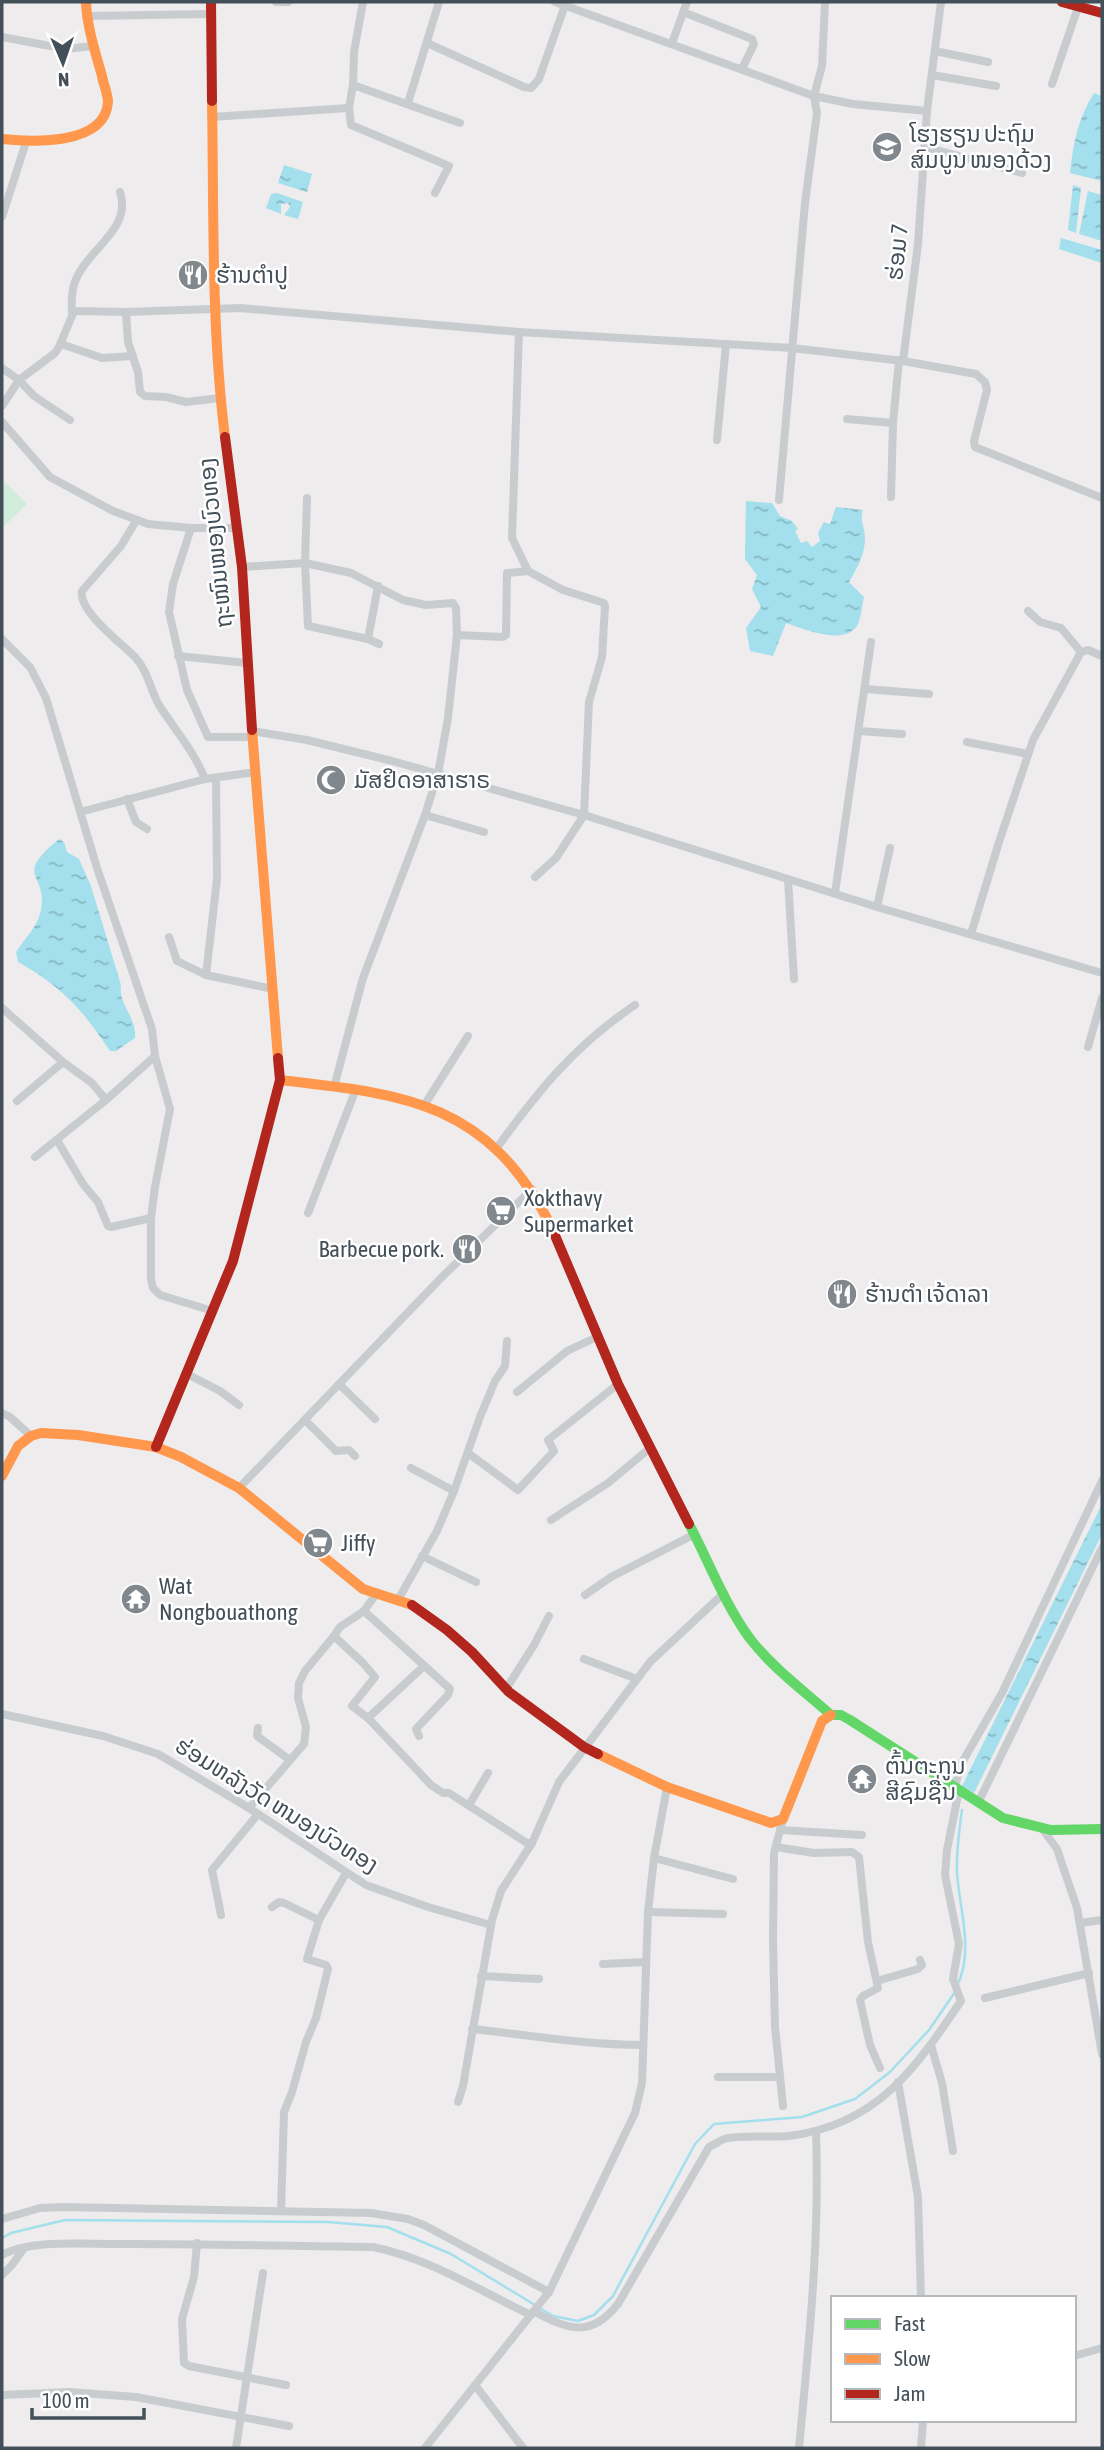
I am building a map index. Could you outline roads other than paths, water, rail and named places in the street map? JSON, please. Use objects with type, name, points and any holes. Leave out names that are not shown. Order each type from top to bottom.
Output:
[{"type":"street","points":[[2,139],[26,142],[59,140],[79,135],[101,121],[107,113],[108,101],[86,16],[86,2]]},
{"type":"street","name":"ຖະໜົນໜອງບົວທອງ","points":[[156,1447],[233,1261],[280,1080],[252,734],[242,567],[220,398],[215,309],[211,2]]},
{"type":"street","points":[[276,2],[288,2]]},
{"type":"street","points":[[363,2],[354,52],[349,108],[351,125],[449,166],[435,193]]},
{"type":"street","points":[[408,103],[439,2]]},
{"type":"street","points":[[555,2],[814,96],[853,104],[927,111]]},
{"type":"street","points":[[672,43],[687,2]]},
{"type":"street","points":[[779,500],[805,203],[817,113],[814,96],[822,66],[825,2]]},
{"type":"street","name":"ຮ່ອມ 7","points":[[891,497],[893,423],[918,244],[927,111],[941,2]]},
{"type":"street","points":[[1062,2],[1086,6],[1102,13]]},
{"type":"street","points":[[427,43],[531,88],[539,79],[565,5]]},
{"type":"street","points":[[1052,84],[1086,6]]},
{"type":"street","points":[[683,12],[752,39],[754,44],[742,69]]},
{"type":"street","points":[[86,16],[210,14]]},
{"type":"street","points":[[2,37],[66,49],[93,46]]},
{"type":"street","points":[[935,51],[988,62]]},
{"type":"street","points":[[932,75],[996,86]]},
{"type":"street","points":[[353,85],[460,123]]},
{"type":"street","points":[[212,117],[349,108]]},
{"type":"street","points":[[2,217],[26,142]]},
{"type":"street","points":[[925,147],[1022,173]]},
{"type":"street","points":[[2,406],[19,380],[55,354],[61,344],[72,312],[71,299],[78,275],[112,232],[120,217],[124,202],[120,192]]},
{"type":"street","points":[[72,312],[240,308],[519,332],[792,348],[901,360],[981,377],[986,390],[974,441],[975,447],[1102,498]]},
{"type":"street","points":[[126,312],[128,342],[138,372],[140,392],[145,396],[186,402],[220,398]]},
{"type":"street","points":[[519,332],[512,538],[528,570],[563,590],[604,603],[601,657],[589,702],[584,815],[556,858],[535,877]]},
{"type":"street","points":[[61,344],[102,358],[133,356]]},
{"type":"street","points":[[717,440],[726,344]]},
{"type":"street","points":[[2,368],[19,380],[34,396],[70,420]]},
{"type":"street","points":[[847,419],[893,423]]},
{"type":"street","points":[[2,422],[50,477],[136,521],[191,528],[237,528]]},
{"type":"street","points":[[307,498],[305,563],[309,626],[368,639],[379,644]]},
{"type":"street","points":[[136,521],[121,546],[82,591],[81,596],[83,603],[103,628],[137,659],[147,673],[158,703],[198,761],[205,779]]},
{"type":"street","points":[[191,528],[173,584],[169,612],[187,690],[208,737],[252,734],[307,740],[438,774],[584,815],[877,907],[1102,973]]},
{"type":"street","points":[[242,567],[305,563],[351,573],[403,600],[419,604],[455,604],[457,635],[448,718],[438,774],[363,978],[334,1087]]},
{"type":"street","points":[[457,635],[503,638],[506,635],[507,573],[528,570]]},
{"type":"street","points":[[368,639],[378,586]]},
{"type":"street","points":[[1028,611],[1040,622],[1060,628],[1081,652]]},
{"type":"street","points":[[2,639],[30,667],[39,681],[97,868],[152,1029],[155,1056],[170,1110],[151,1218],[150,1279],[153,1288],[160,1295],[213,1311]]},
{"type":"street","points":[[835,893],[872,642]]},
{"type":"street","points":[[971,934],[1028,754],[1040,726],[1081,652],[1088,650],[1102,656]]},
{"type":"street","points":[[178,656],[247,663]]},
{"type":"street","points":[[865,689],[929,694]]},
{"type":"street","points":[[859,731],[902,734]]},
{"type":"street","points":[[967,742],[1028,754]]},
{"type":"street","points":[[80,812],[205,779],[256,772]]},
{"type":"street","points":[[206,975],[217,879],[216,778]]},
{"type":"street","points":[[127,799],[136,822],[147,829]]},
{"type":"street","points":[[425,815],[484,832]]},
{"type":"street","points":[[877,907],[890,848]]},
{"type":"street","points":[[788,879],[794,979]]},
{"type":"street","points":[[169,937],[177,961],[206,975],[273,989]]},
{"type":"street","points":[[1088,1047],[1102,998]]},
{"type":"street","points":[[496,1149],[563,1064],[607,1024],[635,1005]]},
{"type":"street","points":[[2,1008],[63,1062],[92,1083],[106,1100]]},
{"type":"street","points":[[425,1104],[468,1036]]},
{"type":"street","points":[[35,1157],[106,1100],[155,1056]]},
{"type":"street","points":[[17,1101],[63,1062]]},
{"type":"street","points":[[280,1080],[397,1095],[425,1104],[468,1126],[496,1149],[532,1189],[549,1217],[618,1384],[724,1593],[750,1637],[763,1653],[831,1715]]},
{"type":"street","points":[[308,1213],[356,1089]]},
{"type":"street","points":[[57,1140],[83,1184],[98,1202],[108,1226],[151,1218]]},
{"type":"street","points":[[239,1488],[441,1278],[532,1189]]},
{"type":"street","points":[[517,1392],[567,1352],[597,1337]]},
{"type":"street","points":[[399,1598],[437,1531],[454,1492],[495,1381],[505,1366],[507,1340]]},
{"type":"street","points":[[187,1374],[220,1391],[239,1405]]},
{"type":"street","points":[[339,1384],[375,1419]]},
{"type":"street","points":[[468,1453],[518,1490],[554,1451],[548,1440],[618,1384]]},
{"type":"street","points":[[2,1413],[31,1436]]},
{"type":"street","points":[[305,1419],[336,1451],[349,1450],[355,1456]]},
{"type":"street","points":[[2,1476],[18,1446],[31,1436],[51,1432],[156,1447],[239,1488],[363,1589],[399,1598],[447,1630],[472,1652],[506,1689],[584,1747],[667,1787],[771,1823],[862,1835]]},
{"type":"street","points":[[551,1520],[608,1482],[650,1448]]},
{"type":"street","points":[[411,1468],[454,1492]]},
{"type":"street","points":[[2,2255],[12,2250],[48,2245],[197,2243],[373,2247],[397,2252],[558,2324],[574,2328],[588,2327],[604,2319],[618,2304],[709,2147],[725,2139],[788,2136],[816,2131],[855,2116],[882,2100],[931,2045],[961,2001],[953,1979],[959,1944],[945,1875],[960,1766],[1002,1693],[1102,1481]]},
{"type":"street","points":[[585,1595],[611,1577],[695,1534]]},
{"type":"street","points":[[978,1803],[1102,1548]]},
{"type":"street","points":[[422,1556],[476,1582]]},
{"type":"street","points":[[458,2102],[491,1925],[501,1891],[532,1843],[559,1782],[584,1747],[650,1662],[724,1593]]},
{"type":"street","points":[[249,1808],[304,1744],[304,1721],[298,1699],[299,1683],[305,1671],[340,1628],[364,1611],[376,1594]]},
{"type":"street","points":[[364,1611],[450,1689],[416,1729],[419,1737]]},
{"type":"street","points":[[506,1689],[534,1645],[548,1616]]},
{"type":"street","points":[[334,1636],[375,1677],[352,1706],[368,1718],[431,1785],[469,1805],[527,1843],[532,1843]]},
{"type":"street","points":[[584,1659],[637,1679]]},
{"type":"street","points":[[368,1718],[424,1666]]},
{"type":"street","name":"ຮ່ອມຫລັງວັດ ຫນອງບົວທອງ","points":[[2,1714],[103,1737],[158,1754],[249,1808],[366,1885],[396,1897],[491,1925]]},
{"type":"street","points":[[783,2106],[775,2027],[773,1941],[776,1847],[782,1824],[822,1721],[831,1715],[841,1715],[978,1803],[1027,1828],[1073,1833],[1102,1829]]},
{"type":"street","points":[[258,1728],[257,1736],[290,1760]]},
{"type":"street","points":[[469,1805],[488,1773]]},
{"type":"street","points":[[427,2447],[548,2294],[635,2113],[642,2083],[648,1912],[654,1858],[667,1787]]},
{"type":"street","points":[[221,1915],[212,1870],[258,1814]]},
{"type":"street","points":[[1043,1830],[1057,1849],[1080,1923],[1102,2054]]},
{"type":"street","points":[[776,1847],[814,1853],[852,1852],[859,1857],[868,1942],[878,1989],[860,2000],[869,2043],[880,2068]]},
{"type":"street","points":[[654,1858],[733,1879]]},
{"type":"street","points":[[281,2211],[284,2112],[316,2018],[328,1969],[326,1965],[307,1959],[319,1920],[346,1873]]},
{"type":"street","points":[[272,1907],[279,1902],[284,1903],[319,1920]]},
{"type":"street","points":[[648,1912],[723,1914]]},
{"type":"street","points":[[1080,1923],[1102,1920]]},
{"type":"street","points":[[877,1981],[918,1969],[922,1965],[920,1960]]},
{"type":"street","points":[[603,1964],[646,1962]]},
{"type":"street","points":[[985,1998],[1089,1973]]},
{"type":"street","points":[[481,1976],[539,1979]]},
{"type":"street","points":[[472,2029],[556,2040],[643,2045]]},
{"type":"street","points":[[931,2045],[942,2083],[953,2151]]},
{"type":"street","points":[[718,2077],[780,2077]]},
{"type":"street","points":[[898,2082],[918,2197],[921,2296]]},
{"type":"street","points":[[799,2448],[818,2192],[816,2131]]},
{"type":"street","points":[[2,2219],[40,2208],[63,2207],[372,2213],[408,2219],[424,2225],[548,2294]]},
{"type":"street","points":[[197,2243],[194,2277],[181,2319],[184,2363],[286,2385]]},
{"type":"street","points":[[2,2275],[24,2248]]},
{"type":"street","points":[[236,2448],[263,2273]]},
{"type":"street","points":[[1076,2355],[1102,2348]]},
{"type":"street","points":[[475,2385],[523,2448]]},
{"type":"street","points":[[2,2395],[69,2392],[117,2395],[289,2426]]},
{"type":"street","points":[[921,2448],[923,2422]]},
{"type":"water","points":[[1094,93],[1102,96],[1102,181],[1070,173],[1077,132]]},
{"type":"water","points":[[284,165],[312,174],[307,192],[278,183]]},
{"type":"water","points":[[1073,185],[1081,188],[1076,233],[1068,230]]},
{"type":"water","points":[[1088,191],[1102,195],[1102,241],[1079,234]]},
{"type":"water","points":[[277,193],[303,202],[298,219],[284,215],[290,207],[288,203],[281,204],[281,214],[266,208],[271,194]]},
{"type":"water","points":[[1061,238],[1102,250],[1102,263],[1059,249]]},
{"type":"water","points":[[746,501],[772,503],[780,516],[792,521],[798,529],[795,531],[801,543],[807,541],[812,547],[820,541],[818,533],[824,522],[830,524],[836,507],[863,510],[864,550],[849,582],[864,597],[858,624],[852,631],[845,634],[824,634],[786,623],[773,656],[750,651],[746,628],[761,607],[752,589],[757,575],[745,559]]},
{"type":"water","points":[[59,839],[64,842],[67,852],[79,859],[91,886],[121,985],[122,999],[135,1031],[135,1038],[116,1051],[110,1051],[80,1011],[59,990],[18,962],[16,952],[34,928],[41,910],[42,898],[34,869],[37,861]]},
{"type":"water","points":[[1102,1504],[1102,1534],[974,1793],[962,1786]]},
{"type":"waterway","points":[[957,1986],[965,1959],[957,1874],[962,1810]]},
{"type":"waterway","points":[[2,2238],[11,2233],[65,2220],[328,2222],[387,2227],[451,2254],[553,2316],[578,2321],[594,2315],[613,2296],[695,2144],[714,2124],[802,2117],[855,2099],[890,2072],[929,2030],[955,1992]]},
{"type":"place","name":"ໂຮງຮຽນ ປະຖົມ ສົມບູນ ໜອງດ້ວງ","points":[[887,147]]},
{"type":"place","name":"ຮ້ານຕຳປູ","points":[[193,275]]},
{"type":"place","name":"ມັສຢິດອາສາຮາຣ","points":[[331,780]]},
{"type":"place","name":"Xokthavy Supermarket","points":[[501,1211]]},
{"type":"place","name":"Barbecue pork.","points":[[467,1249]]},
{"type":"place","name":"ຮ້ານຕຳ ເຈ້ດາລາ","points":[[842,1294]]},
{"type":"place","name":"Jiffy","points":[[318,1543]]},
{"type":"place","name":"Wat Nongbouathong","points":[[136,1599]]},
{"type":"place","name":"ຕົ້ນຕະກູນ ສີຊົມຊື່ນ","points":[[862,1779]]}]
